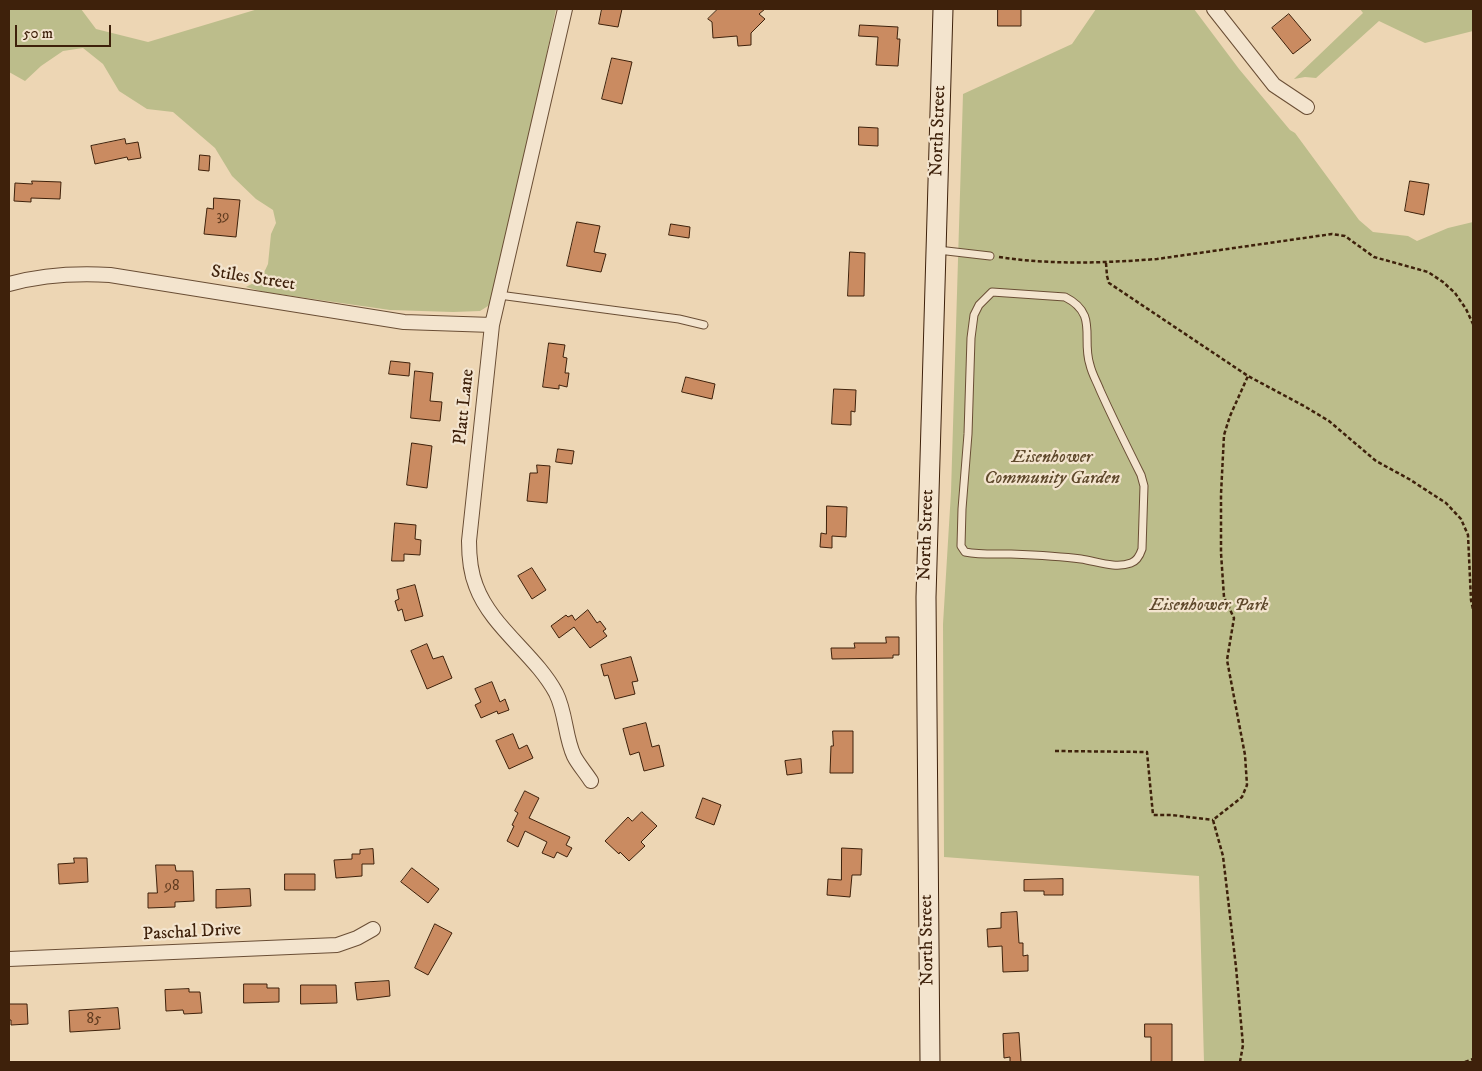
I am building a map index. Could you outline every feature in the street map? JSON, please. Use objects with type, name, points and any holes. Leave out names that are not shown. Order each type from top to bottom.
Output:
[{"type":"main road","name":"North Street","points":[[930,1062],[926,597],[942,9]]},
{"type":"street","name":"Platt Lane","points":[[565,9],[492,325],[469,541],[472,573],[482,600],[551,685],[561,706],[574,755],[591,781]]},
{"type":"street","points":[[1214,9],[1274,85],[1307,107]]},
{"type":"street","name":"Stiles Street","points":[[9,284],[77,273],[110,275],[404,322],[492,325]]},
{"type":"street","name":"Paschal Drive","points":[[9,959],[338,944],[357,938],[373,929]]},
{"type":"lane","points":[[936,250],[990,256]]},
{"type":"lane","points":[[992,292],[1042,295],[1065,297],[1076,302],[1085,316],[1088,332],[1089,365],[1144,486],[1142,549],[1139,557],[1131,563],[1119,565],[1104,564],[1042,555],[976,554],[965,552],[962,546],[962,509],[968,434],[971,338],[974,314],[979,305],[992,292]]},
{"type":"lane","points":[[498,295],[670,318],[704,325]]},
{"type":"path","points":[[990,256],[1058,263],[1106,263],[1157,259],[1332,234],[1345,236],[1374,257],[1428,272],[1455,293],[1473,324]]},
{"type":"path","points":[[1106,263],[1109,283],[1248,376],[1320,416],[1376,461],[1409,479],[1446,503],[1461,518],[1468,535],[1473,609]]},
{"type":"path","points":[[1056,751],[1147,752],[1153,815],[1213,820],[1242,796],[1247,785],[1244,755],[1227,660],[1234,618],[1224,597],[1221,553],[1221,494],[1224,435],[1230,416],[1248,376]]},
{"type":"path","points":[[1213,820],[1223,856],[1236,967],[1243,1045],[1240,1062]]},
{"type":"path","points":[[1465,1062],[1473,1059]]},
{"type":"green space","points":[[9,9],[81,9],[96,29],[148,42],[258,9],[556,9],[497,295],[488,306],[480,311],[390,310],[264,292],[246,287],[261,279],[268,264],[271,234],[276,223],[273,210],[256,199],[232,176],[215,148],[173,112],[147,109],[119,91],[103,64],[83,48],[63,51],[41,66],[25,81],[9,72]]},
{"type":"green space","name":"Eisenhower Park","points":[[1096,9],[1194,9],[1239,69],[1290,130],[1295,133],[1359,220],[1373,232],[1408,236],[1417,241],[1448,228],[1473,222],[1473,1062],[1204,1062],[1199,876],[944,857],[943,624],[951,492],[963,94],[1072,44]]},
{"type":"green space","points":[[1360,9],[1473,9],[1473,31],[1425,43],[1379,21],[1316,78],[1294,79],[1363,13]]},
{"type":"building","points":[[602,9],[622,9],[618,27],[599,24]]},
{"type":"building","points":[[718,9],[765,9],[759,14],[765,19],[751,33],[751,45],[738,46],[737,36],[713,38],[712,22],[708,19]]},
{"type":"building","points":[[998,9],[1021,9],[1021,26],[998,26]]},
{"type":"building","points":[[1289,14],[1311,40],[1293,54],[1272,28]]},
{"type":"building","points":[[860,25],[898,27],[897,39],[900,39],[898,66],[876,65],[878,37],[859,36]]},
{"type":"building","points":[[612,58],[632,62],[622,104],[602,99]]},
{"type":"building","points":[[859,127],[878,128],[878,146],[859,145]]},
{"type":"building","points":[[125,139],[126,144],[138,142],[141,158],[128,160],[127,157],[95,164],[91,146]]},
{"type":"building","points":[[200,155],[210,156],[209,171],[199,170]]},
{"type":"building","points":[[32,181],[61,182],[60,199],[31,198],[31,202],[14,201],[15,183],[32,184]]},
{"type":"building","points":[[1410,181],[1429,184],[1424,215],[1405,211]]},
{"type":"building","points":[[214,198],[240,200],[236,237],[204,234],[207,208],[213,209]]},
{"type":"building","points":[[577,222],[600,226],[594,252],[606,254],[601,272],[567,266]]},
{"type":"building","points":[[671,224],[690,227],[689,238],[669,235]]},
{"type":"building","points":[[850,252],[865,253],[864,296],[848,296]]},
{"type":"building","points":[[549,343],[565,345],[563,357],[567,358],[565,373],[569,373],[567,387],[559,385],[559,389],[543,387]]},
{"type":"building","points":[[391,361],[410,363],[409,376],[389,374]]},
{"type":"building","points":[[415,371],[433,373],[430,401],[442,402],[440,421],[411,418]]},
{"type":"building","points":[[686,377],[715,384],[712,399],[682,392]]},
{"type":"building","points":[[834,389],[856,390],[855,412],[851,411],[851,425],[832,424]]},
{"type":"building","points":[[412,443],[432,446],[427,488],[407,485]]},
{"type":"building","points":[[558,449],[574,451],[572,464],[556,462]]},
{"type":"building","points":[[537,465],[550,466],[547,503],[527,501],[530,473],[537,473]]},
{"type":"building","points":[[827,506],[847,507],[846,537],[832,536],[832,548],[820,547],[821,533],[826,534]]},
{"type":"building","points":[[395,523],[416,525],[415,539],[421,540],[420,555],[404,554],[404,561],[392,561]]},
{"type":"building","points":[[532,568],[546,590],[532,599],[518,576]]},
{"type":"building","points":[[415,585],[423,616],[405,621],[402,609],[398,611],[395,601],[399,599],[397,590]]},
{"type":"building","points":[[588,610],[597,623],[600,621],[606,629],[603,631],[607,636],[590,648],[574,627],[559,638],[551,626],[566,615],[568,617],[572,615],[575,620]]},
{"type":"building","points":[[886,637],[899,637],[899,655],[893,655],[893,658],[832,659],[831,648],[855,648],[854,643],[886,643]]},
{"type":"building","points":[[427,644],[433,659],[443,656],[452,678],[427,689],[411,651]]},
{"type":"building","points":[[631,657],[638,681],[632,682],[635,694],[615,699],[608,675],[604,676],[601,665]]},
{"type":"building","points":[[492,682],[500,702],[505,699],[509,710],[498,714],[497,711],[481,718],[475,705],[481,702],[475,689]]},
{"type":"building","points":[[646,723],[652,747],[659,745],[664,766],[644,771],[639,752],[630,755],[623,729]]},
{"type":"building","points":[[833,731],[853,731],[853,773],[830,773]]},
{"type":"building","points":[[513,734],[519,749],[527,745],[533,758],[509,769],[496,741]]},
{"type":"building","points":[[801,759],[802,773],[787,775],[785,761]]},
{"type":"building","points":[[525,791],[539,798],[529,818],[570,837],[566,845],[572,848],[567,857],[557,852],[554,858],[542,853],[547,842],[525,831],[518,847],[507,841],[518,813],[515,811]]},
{"type":"building","points":[[703,798],[721,805],[714,825],[696,818]]},
{"type":"building","points":[[642,812],[657,826],[641,842],[645,846],[629,861],[605,841],[628,817],[632,821]]},
{"type":"building","points":[[842,848],[862,849],[861,875],[852,875],[850,897],[827,895],[828,879],[841,880]]},
{"type":"building","points":[[373,849],[374,864],[362,864],[362,876],[336,878],[334,860],[352,859],[352,854],[360,854],[360,850]]},
{"type":"building","points":[[74,858],[87,858],[88,882],[59,884],[58,864],[74,863]]},
{"type":"building","points":[[156,865],[175,865],[176,871],[193,871],[194,901],[175,902],[175,907],[148,908],[148,893],[157,893]]},
{"type":"building","points":[[412,868],[439,889],[428,903],[401,882]]},
{"type":"building","points":[[285,874],[315,874],[315,890],[285,890]]},
{"type":"building","points":[[1063,879],[1063,895],[1044,895],[1044,891],[1024,891],[1024,880]]},
{"type":"building","points":[[250,889],[251,906],[216,908],[216,890]]},
{"type":"building","points":[[1017,912],[1019,943],[1023,943],[1023,956],[1028,955],[1028,971],[1003,972],[1002,946],[988,947],[987,929],[1001,928],[1001,913]]},
{"type":"building","points":[[435,924],[452,933],[428,975],[415,968]]},
{"type":"building","points":[[389,981],[390,996],[357,1000],[355,983]]},
{"type":"building","points":[[244,984],[267,984],[267,988],[279,988],[279,1002],[244,1003]]},
{"type":"building","points":[[301,985],[336,985],[337,1003],[301,1004]]},
{"type":"building","points":[[189,989],[189,992],[200,992],[202,1013],[184,1014],[183,1010],[166,1011],[165,990]]},
{"type":"building","points":[[9,1004],[27,1004],[28,1024],[11,1025],[11,1020],[9,1020]]},
{"type":"building","points":[[118,1008],[120,1029],[70,1032],[69,1011]]},
{"type":"building","points":[[1145,1024],[1172,1024],[1172,1062],[1151,1062],[1151,1037],[1145,1037]]},
{"type":"building","points":[[1019,1033],[1021,1062],[1010,1062],[1010,1057],[1004,1058],[1003,1034]]},
{"type":"park label","name":"Eisenhower Community Garden","points":[[1052,468]]}]
